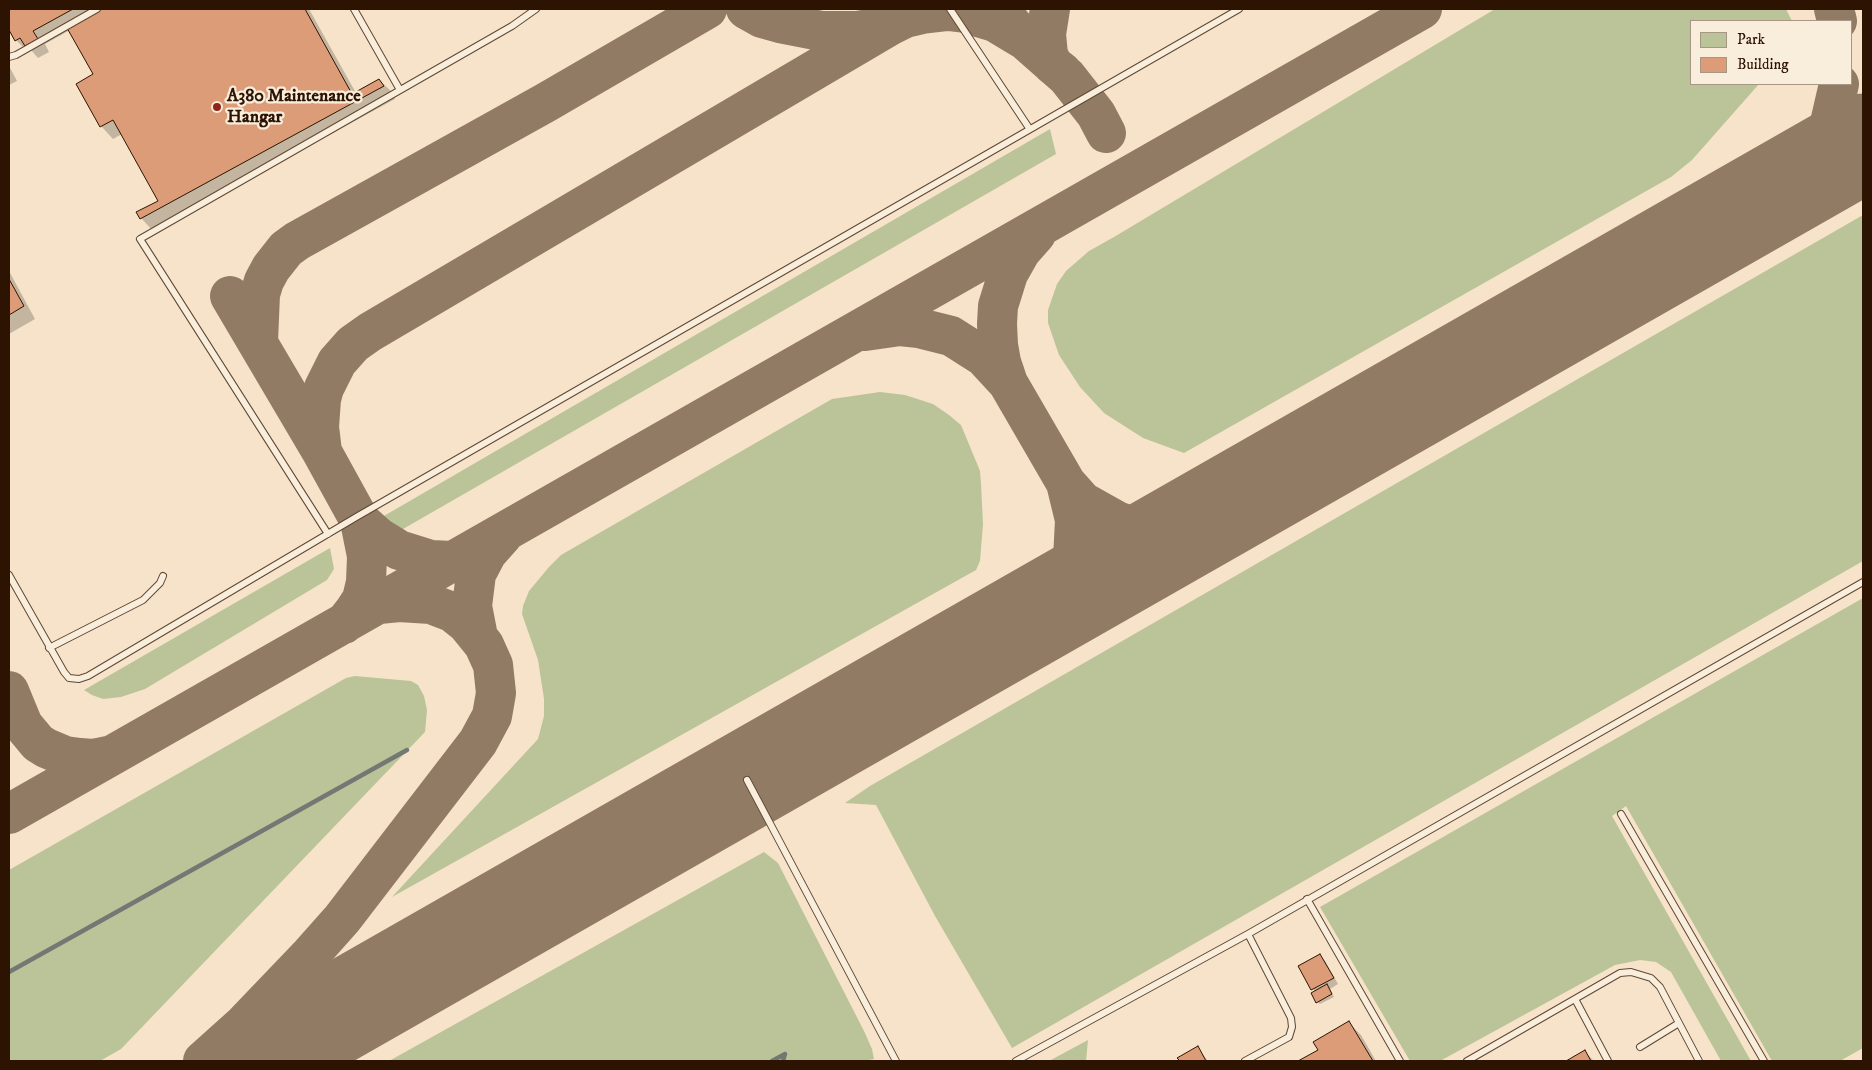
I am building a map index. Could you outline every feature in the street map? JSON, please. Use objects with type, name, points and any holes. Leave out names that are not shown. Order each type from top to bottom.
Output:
[{"type":"lane","points":[[9,57],[16,55],[97,9]]},
{"type":"lane","points":[[354,9],[400,90]]},
{"type":"lane","points":[[328,534],[140,239],[512,26],[536,9]]},
{"type":"lane","points":[[950,9],[1028,128]]},
{"type":"lane","points":[[9,575],[64,672],[69,678],[79,679],[88,676],[328,534],[1028,128],[1239,9]]},
{"type":"lane","points":[[49,648],[143,600],[153,592],[163,576]]},
{"type":"lane","points":[[1016,1061],[1248,934],[1306,899],[1863,582]]},
{"type":"lane","points":[[747,780],[896,1061]]},
{"type":"lane","points":[[1621,814],[1764,1061]]},
{"type":"lane","points":[[1306,899],[1400,1061]]},
{"type":"lane","points":[[1245,1061],[1289,1037],[1292,1028],[1291,1018],[1248,934]]},
{"type":"lane","points":[[1467,1061],[1620,973],[1631,972],[1651,978],[1660,987],[1699,1061]]},
{"type":"lane","points":[[1575,999],[1608,1061]]},
{"type":"lane","points":[[1640,1048],[1679,1023]]},
{"type":"green space","points":[[1495,9],[1786,9],[1792,20],[1690,20],[1690,85],[1758,85],[1692,160],[1671,177],[1184,453],[1143,438],[1104,413],[1080,387],[1059,355],[1048,323],[1048,310],[1057,284],[1066,271],[1089,251]]},
{"type":"green space","points":[[1050,129],[1056,154],[396,533],[377,520]]},
{"type":"green space","points":[[1863,215],[1863,561],[1012,1048],[935,916],[876,805],[845,803],[870,786]]},
{"type":"green space","points":[[880,392],[905,395],[933,404],[961,425],[980,471],[983,524],[980,561],[976,570],[392,897],[538,739],[544,716],[544,699],[538,660],[522,614],[529,591],[549,567],[561,555],[832,399]]},
{"type":"green space","points":[[330,548],[334,569],[327,580],[145,689],[121,697],[103,699],[84,690]]},
{"type":"green space","points":[[1863,598],[1863,1048],[1840,1061],[1772,1061],[1626,806],[1612,816],[1751,1061],[1721,1061],[1671,972],[1656,962],[1640,960],[1615,965],[1440,1061],[1410,1061],[1320,907]]},
{"type":"green space","points":[[355,676],[411,681],[418,685],[424,696],[427,710],[425,732],[121,1049],[100,1061],[9,1061],[9,870],[346,678]]},
{"type":"green space","points":[[764,852],[778,863],[864,1031],[874,1059],[864,1061],[389,1061]]},
{"type":"green space","points":[[1088,1040],[1086,1061],[1049,1061]]},
{"type":"building","points":[[9,9],[73,9],[33,31],[38,39],[25,46],[20,38],[15,41],[9,30]]},
{"type":"building","name":"A380 Maintenance Hangar","points":[[102,9],[305,9],[352,94],[379,79],[384,86],[140,219],[136,212],[158,201],[113,120],[100,127],[76,84],[93,74],[67,28]]},
{"type":"building","points":[[9,279],[24,306],[9,315]]},
{"type":"building","points":[[1320,954],[1334,978],[1311,990],[1298,966]]},
{"type":"building","points":[[1327,984],[1332,994],[1316,1003],[1311,993]]},
{"type":"building","points":[[1349,1021],[1373,1061],[1298,1061],[1318,1050],[1313,1042]]},
{"type":"building","points":[[1198,1046],[1206,1061],[1180,1061],[1177,1058]]},
{"type":"building","points":[[1585,1050],[1591,1061],[1566,1061]]},
{"type":"waterway","points":[[9,972],[407,750]]},
{"type":"waterway","points":[[772,1061],[785,1054]]},
{"type":"waterway","points":[[783,1061],[785,1054]]},
{"type":"taxiway","points":[[258,342],[260,294],[271,268],[286,249],[297,241],[545,103],[707,9]]},
{"type":"taxiway","points":[[746,9],[762,18],[821,31],[858,31],[880,27]]},
{"type":"taxiway","points":[[1050,9],[1046,34],[1048,55],[1053,65],[1062,72]]},
{"type":"taxiway","points":[[9,814],[1422,9]]},
{"type":"taxiway","points":[[1834,9],[1837,20]]},
{"type":"taxiway","points":[[322,452],[319,427],[321,399],[324,388],[337,362],[353,344],[370,332],[891,25],[905,18],[948,11],[965,13],[995,22],[1025,40]]},
{"type":"taxiway","points":[[1008,20],[1025,40],[1067,77],[1096,114],[1106,133]]},
{"type":"taxiway","points":[[1772,194],[1791,178],[1810,157],[1821,140],[1830,123],[1839,85]]},
{"type":"taxiway","points":[[865,331],[900,326],[919,328],[951,336],[984,357],[1008,383],[998,345],[998,306],[1008,274],[1021,251],[1036,234]]},
{"type":"taxiway","points":[[230,296],[322,452],[360,521],[367,556],[366,582],[362,599],[344,624]]},
{"type":"taxiway","points":[[1008,383],[1066,483]]},
{"type":"taxiway","points":[[1024,622],[1049,596],[1073,559],[1075,520],[1066,483],[1083,502],[1117,521],[1136,528],[1159,529],[1206,519]]},
{"type":"taxiway","points":[[360,521],[378,537],[399,550],[431,560],[453,561]]},
{"type":"taxiway","points":[[478,637],[472,606],[476,574],[487,553],[503,535]]},
{"type":"taxiway","points":[[203,1061],[242,1026],[342,919],[478,742],[492,716],[496,693],[493,665],[484,645],[467,624],[452,612],[431,604],[399,602],[379,604]]},
{"type":"taxiway","points":[[9,691],[23,725],[38,743],[46,748],[65,756],[80,758],[93,759],[112,755]]},
{"type":"runway","points":[[254,1061],[1863,143]]},
{"type":"place","name":"A380 Maintenance Hangar","points":[[217,107]]}]
